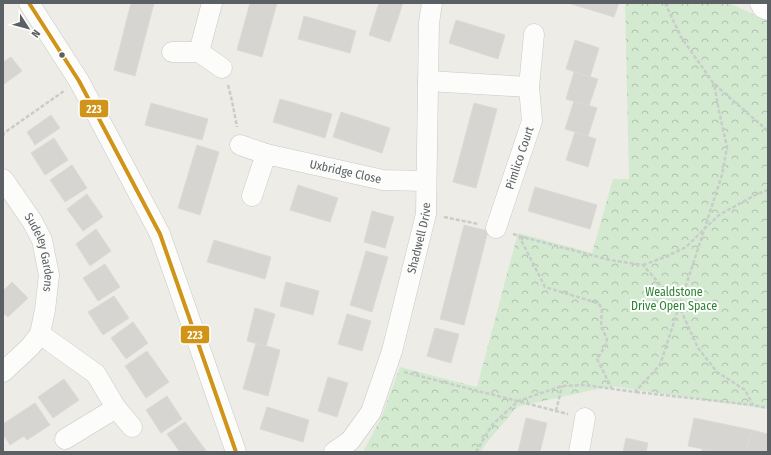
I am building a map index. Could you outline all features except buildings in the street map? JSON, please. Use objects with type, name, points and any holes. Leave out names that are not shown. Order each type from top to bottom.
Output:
[{"type":"street","points":[[199,52],[212,3]]},
{"type":"street","name":"Shadwell Drive","points":[[334,452],[350,441],[371,412],[392,351],[426,214],[429,23],[432,3]]},
{"type":"street","points":[[760,3],[763,8],[768,10]]},
{"type":"street","points":[[38,6],[160,234],[236,452]]},
{"type":"street","name":"Pimlico Court","points":[[496,228],[532,121],[529,87],[534,34]]},
{"type":"street","points":[[172,52],[199,52],[222,68]]},
{"type":"street","points":[[428,81],[529,87]]},
{"type":"street","name":"Uxbridge Close","points":[[240,146],[266,154],[383,180],[426,181]]},
{"type":"street","points":[[252,196],[266,154]]},
{"type":"street","name":"Sudeley Gardens","points":[[3,179],[32,221],[42,240],[49,275],[45,310],[40,334],[30,347],[3,372]]},
{"type":"street","points":[[40,334],[96,374],[116,408],[132,427]]},
{"type":"street","points":[[65,439],[116,408]]},
{"type":"street","points":[[579,452],[585,418]]},
{"type":"path","points":[[665,3],[681,37],[714,84],[768,130]]},
{"type":"path","points":[[222,68],[232,101],[240,146]]},
{"type":"path","points":[[3,134],[79,81]]},
{"type":"path","points":[[636,392],[660,365],[722,175],[727,147],[714,84]]},
{"type":"path","points":[[426,214],[496,228],[519,236],[610,260],[643,265],[686,247],[719,215],[757,194],[768,190]]},
{"type":"path","points":[[519,236],[545,287],[599,304],[602,309],[601,326],[607,339],[606,345],[597,359],[613,389]]},
{"type":"path","points":[[643,265],[679,306],[698,348],[717,372],[745,390],[753,405]]},
{"type":"path","points":[[386,367],[585,418]]},
{"type":"path","points":[[476,452],[492,425],[518,402],[562,386],[585,385],[768,408]]},
{"type":"path","points":[[556,411],[562,386]]},
{"type":"green space","name":"Wealdstone Drive Open Space","points":[[625,3],[729,3],[768,21],[768,409],[610,386],[517,407],[484,446],[481,452],[363,452],[381,418],[400,367],[477,387],[518,233],[592,253],[613,179],[629,179]]},
{"type":"transit line","name":"223","points":[[29,3],[79,81],[160,234],[236,452]]}]
